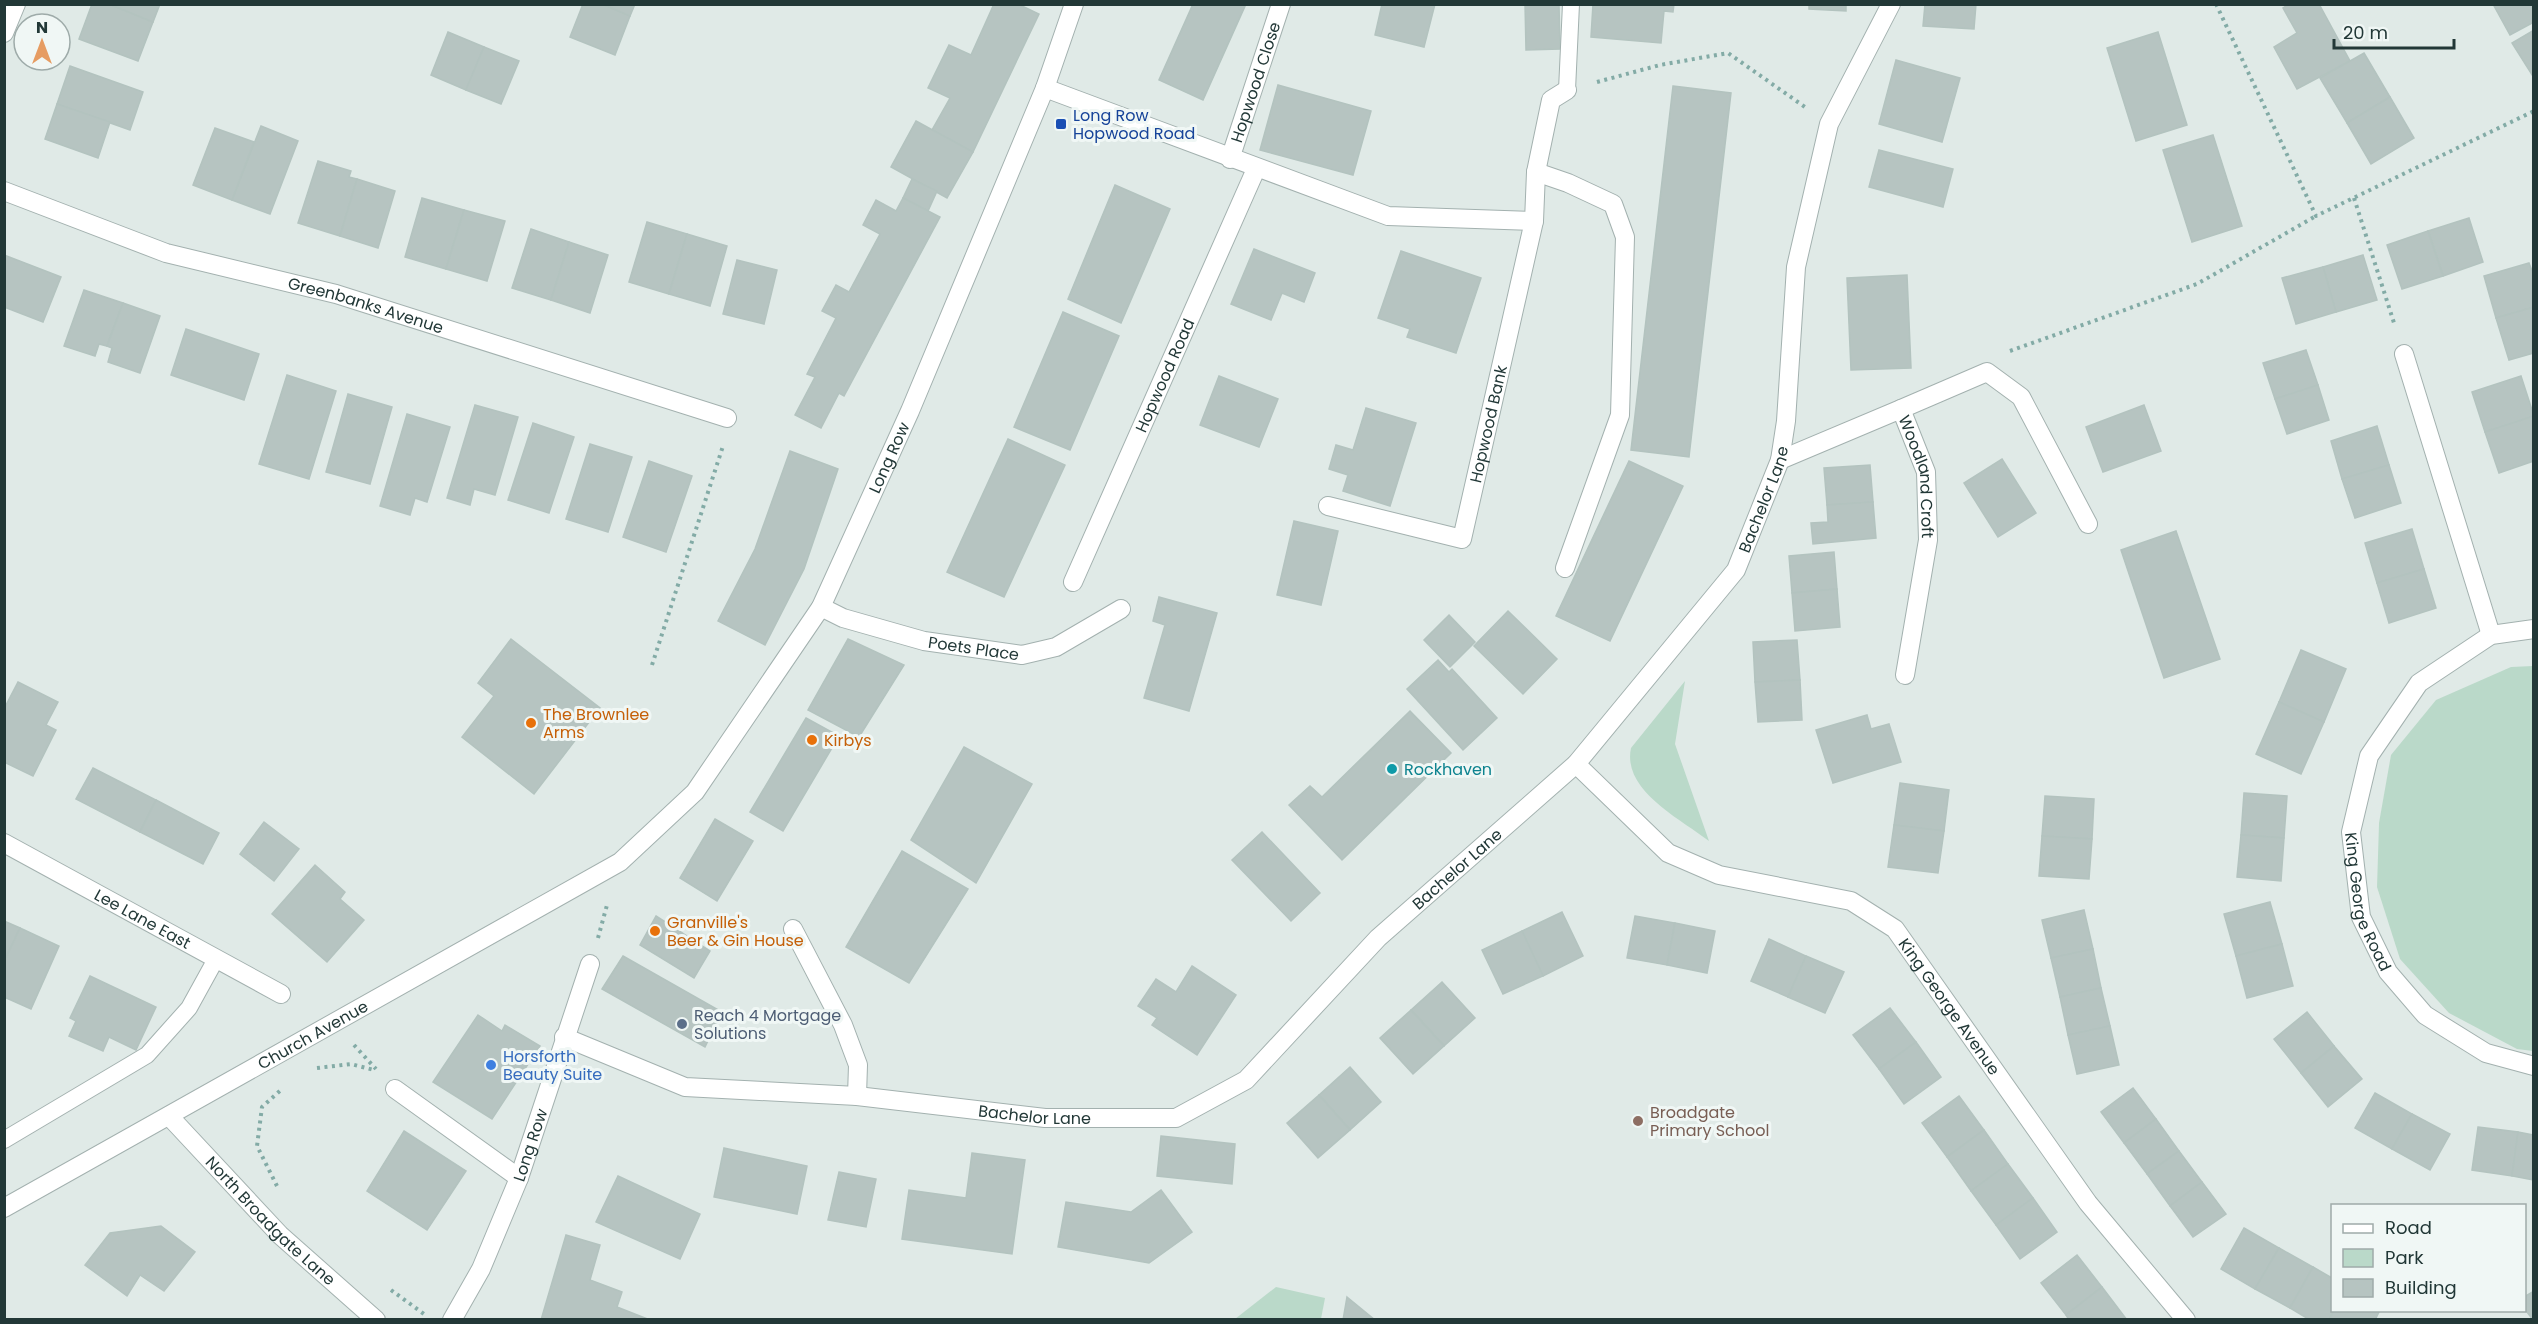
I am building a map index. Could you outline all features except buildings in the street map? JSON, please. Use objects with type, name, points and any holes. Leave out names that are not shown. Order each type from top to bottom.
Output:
[{"type":"street","points":[[4,33],[16,4]]},
{"type":"street","name":"Long Row","points":[[620,862],[695,792],[821,607],[910,411],[1045,88],[1074,4]]},
{"type":"street","name":"Hopwood Close","points":[[1230,159],[1281,4]]},
{"type":"street","name":"Bachelor Lane","points":[[564,1037],[685,1087],[857,1096],[1045,1118],[1176,1118],[1246,1080],[1378,938],[1576,764],[1736,570],[1780,460],[1786,421],[1796,267],[1829,124],[1891,4]]},
{"type":"street","points":[[1045,88],[1256,169],[1388,216],[1533,221]]},
{"type":"street","name":"Hopwood Bank","points":[[1328,506],[1462,539],[1533,221],[1536,172],[1551,100],[1567,90]]},
{"type":"street","name":"Hopwood Road","points":[[1073,582],[1256,169]]},
{"type":"street","points":[[1536,172],[1568,183],[1613,204],[1626,237],[1620,415],[1565,568]]},
{"type":"street","name":"Greenbanks Avenue","points":[[4,190],[166,253],[336,294],[727,418]]},
{"type":"street","points":[[2404,354],[2490,635]]},
{"type":"street","points":[[1901,409],[1987,372],[2021,398],[2088,524]]},
{"type":"street","name":"Woodland Croft","points":[[1780,460],[1901,409],[1926,472],[1928,540],[1905,675]]},
{"type":"street","name":"Poets Place","points":[[821,607],[843,618],[924,641],[1022,655],[1056,647],[1121,609]]},
{"type":"street","name":"King George Road","points":[[2534,629],[2490,635],[2419,682],[2369,756],[2351,832],[2361,917],[2388,972],[2425,1016],[2486,1053],[2534,1066]]},
{"type":"street","name":"King George Avenue","points":[[1576,764],[1668,853],[1719,875],[1851,900],[1895,929],[2088,1203],[2186,1320]]},
{"type":"street","name":"Lee Lane East","points":[[4,843],[281,994]]},
{"type":"street","name":"Church Avenue","points":[[4,1208],[620,862]]},
{"type":"street","points":[[793,929],[843,1025],[858,1065],[857,1096]]},
{"type":"street","name":"Long Row","points":[[452,1320],[482,1269],[519,1178],[590,964]]},
{"type":"street","points":[[395,1089],[519,1178]]},
{"type":"street","name":"North Broadgate Lane","points":[[169,1116],[280,1235],[376,1320]]},
{"type":"lane","points":[[1567,90],[1571,4]]},
{"type":"lane","points":[[4,1140],[147,1055],[189,1008],[216,959]]},
{"type":"path","points":[[2216,4],[2316,216]]},
{"type":"path","points":[[1567,90],[1660,65],[1728,52],[1829,124]]},
{"type":"path","points":[[2009,352],[2197,284],[2316,216],[2534,111]]},
{"type":"path","points":[[2354,198],[2404,354]]},
{"type":"path","points":[[652,665],[720,455]]},
{"type":"path","points":[[590,964],[620,862]]},
{"type":"path","points":[[281,1051],[296,1076]]},
{"type":"path","points":[[278,1187],[257,1146],[262,1107],[296,1076],[311,1069],[351,1064],[378,1071],[395,1089]]},
{"type":"path","points":[[384,1285],[432,1320]]},
{"type":"green space","points":[[2534,666],[2533,1051],[2517,1049],[2449,1013],[2400,959],[2377,887],[2379,823],[2391,755],[2436,700],[2511,667]]},
{"type":"green space","points":[[1685,681],[1675,744],[1709,841],[1655,802],[1635,777],[1631,763],[1631,748]]},
{"type":"green space","points":[[1276,1287],[1325,1298],[1321,1319],[1235,1319]]},
{"type":"place","name":"Long Row Hopwood Road","points":[[1061,124]]},
{"type":"place","name":"The Brownlee Arms","points":[[531,723]]},
{"type":"place","name":"Kirbys","points":[[812,740]]},
{"type":"place","name":"Rockhaven","points":[[1392,769]]},
{"type":"place","name":"Granville's Beer & Gin House","points":[[655,931]]},
{"type":"place","name":"Reach 4 Mortgage Solutions","points":[[682,1024]]},
{"type":"place","name":"Horsforth Beauty Suite","points":[[491,1065]]},
{"type":"place","name":"Broadgate Primary School","points":[[1638,1121]]}]
